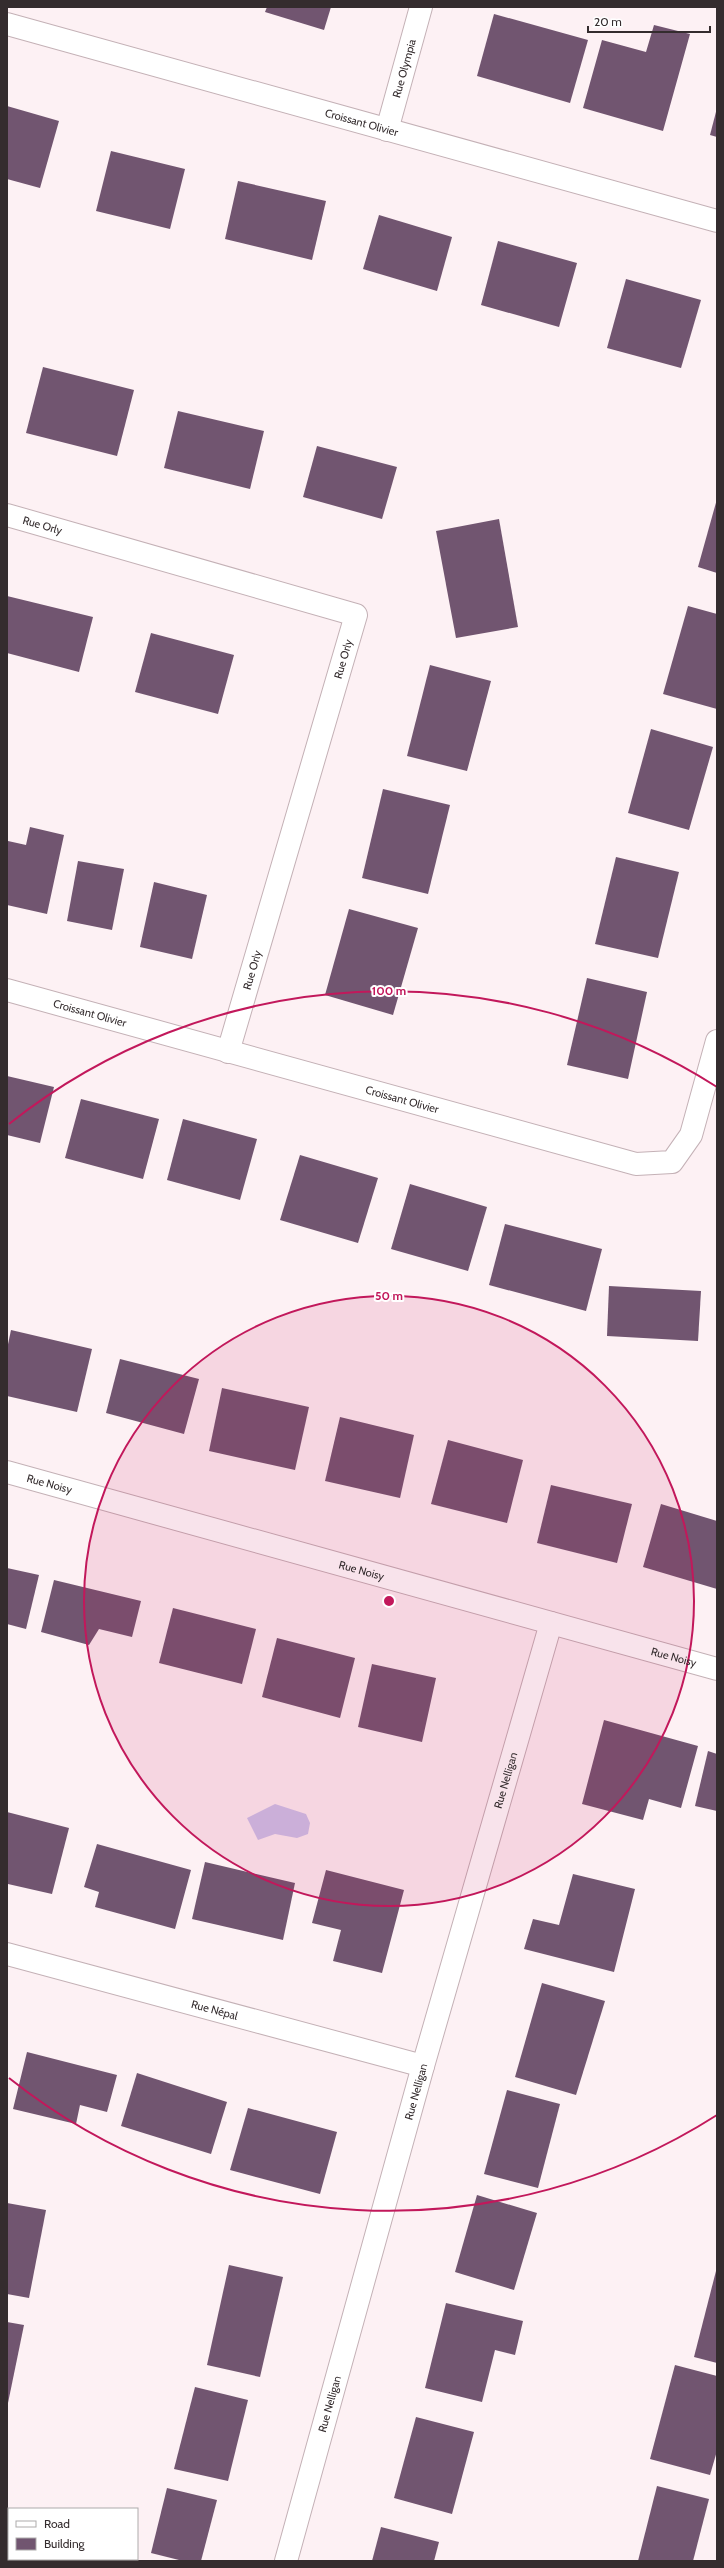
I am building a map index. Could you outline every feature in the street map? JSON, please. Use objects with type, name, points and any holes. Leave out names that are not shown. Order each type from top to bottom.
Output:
[{"type":"street","name":"Rue Olympia","points":[[387,130],[421,7]]},
{"type":"street","name":"Croissant Olivier","points":[[7,24],[717,221]]},
{"type":"street","name":"Rue Orly","points":[[7,515],[356,615],[228,1052]]},
{"type":"street","name":"Croissant Olivier","points":[[7,990],[636,1164],[672,1162],[691,1135],[717,1041]]},
{"type":"street","name":"Rue Noisy","points":[[7,1472],[717,1669]]},
{"type":"street","name":"Rue Nelligan","points":[[286,2561],[423,2066],[551,1623]]},
{"type":"street","name":"Rue Népal","points":[[7,1954],[423,2066]]},
{"type":"shaded area","points":[[275,1804],[306,1814],[310,1823],[308,1834],[297,1838],[275,1834],[258,1840],[247,1818]]},
{"type":"building","points":[[267,7],[331,7],[324,30],[265,12]]},
{"type":"building","points":[[494,14],[588,40],[570,103],[477,76]]},
{"type":"building","points":[[654,25],[690,34],[663,131],[583,108],[602,40],[646,52]]},
{"type":"building","points":[[7,106],[59,121],[40,188],[7,179]]},
{"type":"building","points":[[717,108],[717,137],[710,135]]},
{"type":"building","points":[[111,151],[185,169],[170,229],[96,211]]},
{"type":"building","points":[[238,181],[326,201],[312,260],[225,239]]},
{"type":"building","points":[[379,215],[452,237],[437,291],[363,269]]},
{"type":"building","points":[[498,241],[577,263],[559,327],[481,305]]},
{"type":"building","points":[[626,279],[701,300],[681,368],[607,348]]},
{"type":"building","points":[[43,367],[134,390],[117,456],[26,433]]},
{"type":"building","points":[[178,411],[264,431],[250,489],[164,468]]},
{"type":"building","points":[[317,446],[397,467],[382,519],[303,497]]},
{"type":"building","points":[[717,499],[717,573],[698,567]]},
{"type":"building","points":[[499,519],[518,627],[456,638],[436,531]]},
{"type":"building","points":[[7,596],[93,617],[79,672],[7,653]]},
{"type":"building","points":[[688,606],[717,614],[717,709],[663,694]]},
{"type":"building","points":[[151,633],[234,655],[218,714],[135,692]]},
{"type":"building","points":[[430,665],[491,681],[467,771],[407,756]]},
{"type":"building","points":[[651,729],[713,747],[689,830],[628,813]]},
{"type":"building","points":[[383,789],[450,805],[428,894],[362,878]]},
{"type":"building","points":[[30,827],[64,835],[47,914],[7,905],[8,841],[26,845]]},
{"type":"building","points":[[616,857],[679,872],[658,958],[595,944]]},
{"type":"building","points":[[78,861],[124,869],[112,930],[67,921]]},
{"type":"building","points":[[154,882],[207,895],[192,959],[140,947]]},
{"type":"building","points":[[349,909],[418,928],[393,1015],[325,995]]},
{"type":"building","points":[[587,978],[647,992],[628,1079],[567,1065]]},
{"type":"building","points":[[7,1076],[54,1087],[40,1143],[7,1135]]},
{"type":"building","points":[[81,1099],[159,1119],[143,1179],[65,1158]]},
{"type":"building","points":[[183,1119],[257,1139],[240,1200],[167,1180]]},
{"type":"building","points":[[300,1155],[378,1178],[358,1243],[280,1220]]},
{"type":"building","points":[[410,1184],[487,1207],[468,1271],[391,1249]]},
{"type":"building","points":[[505,1224],[602,1249],[586,1311],[489,1285]]},
{"type":"building","points":[[609,1286],[701,1291],[698,1341],[607,1336]]},
{"type":"building","points":[[11,1330],[92,1349],[77,1412],[7,1396],[7,1349]]},
{"type":"building","points":[[120,1359],[199,1379],[184,1434],[106,1413]]},
{"type":"building","points":[[222,1388],[309,1407],[295,1470],[209,1451]]},
{"type":"building","points":[[340,1417],[414,1435],[400,1498],[325,1481]]},
{"type":"building","points":[[448,1440],[523,1460],[507,1523],[431,1504]]},
{"type":"building","points":[[551,1485],[632,1504],[617,1563],[537,1543]]},
{"type":"building","points":[[661,1504],[717,1521],[717,1589],[643,1567]]},
{"type":"building","points":[[7,1568],[39,1575],[26,1629],[7,1624]]},
{"type":"building","points":[[54,1580],[141,1601],[132,1637],[99,1629],[89,1645],[41,1632]]},
{"type":"building","points":[[173,1608],[256,1629],[242,1684],[159,1663]]},
{"type":"building","points":[[277,1638],[355,1658],[340,1718],[262,1697]]},
{"type":"building","points":[[372,1664],[436,1678],[422,1742],[358,1727]]},
{"type":"building","points":[[604,1720],[698,1746],[681,1808],[649,1799],[643,1820],[582,1804]]},
{"type":"building","points":[[708,1751],[717,1754],[717,1811],[695,1806]]},
{"type":"building","points":[[7,1812],[69,1828],[52,1894],[8,1884]]},
{"type":"building","points":[[97,1844],[191,1870],[175,1929],[95,1907],[99,1892],[84,1887]]},
{"type":"building","points":[[205,1862],[295,1883],[283,1940],[192,1919]]},
{"type":"building","points":[[326,1870],[404,1890],[382,1973],[333,1961],[341,1930],[312,1923]]},
{"type":"building","points":[[573,1874],[635,1889],[614,1972],[524,1949],[533,1919],[559,1925]]},
{"type":"building","points":[[542,1983],[605,2001],[576,2095],[515,2077]]},
{"type":"building","points":[[27,2052],[117,2075],[107,2112],[80,2105],[76,2124],[13,2109]]},
{"type":"building","points":[[137,2073],[227,2102],[211,2154],[121,2126]]},
{"type":"building","points":[[507,2090],[560,2104],[538,2188],[484,2174]]},
{"type":"building","points":[[248,2108],[337,2132],[320,2194],[230,2170]]},
{"type":"building","points":[[477,2195],[537,2213],[514,2290],[455,2272]]},
{"type":"building","points":[[7,2203],[46,2210],[29,2298],[7,2294]]},
{"type":"building","points":[[229,2265],[283,2277],[260,2377],[207,2365]]},
{"type":"building","points":[[717,2271],[717,2363],[694,2357]]},
{"type":"building","points":[[446,2303],[523,2321],[515,2355],[495,2350],[482,2402],[425,2388]]},
{"type":"building","points":[[7,2322],[24,2325],[8,2403],[7,2403]]},
{"type":"building","points":[[675,2365],[717,2376],[717,2451],[710,2475],[650,2459]]},
{"type":"building","points":[[195,2387],[248,2400],[228,2481],[174,2469]]},
{"type":"building","points":[[416,2417],[474,2432],[452,2514],[394,2498]]},
{"type":"building","points":[[657,2486],[709,2499],[693,2561],[638,2561]]},
{"type":"building","points":[[167,2488],[217,2500],[201,2561],[183,2561],[151,2553]]},
{"type":"building","points":[[381,2527],[439,2542],[434,2561],[372,2561]]}]
